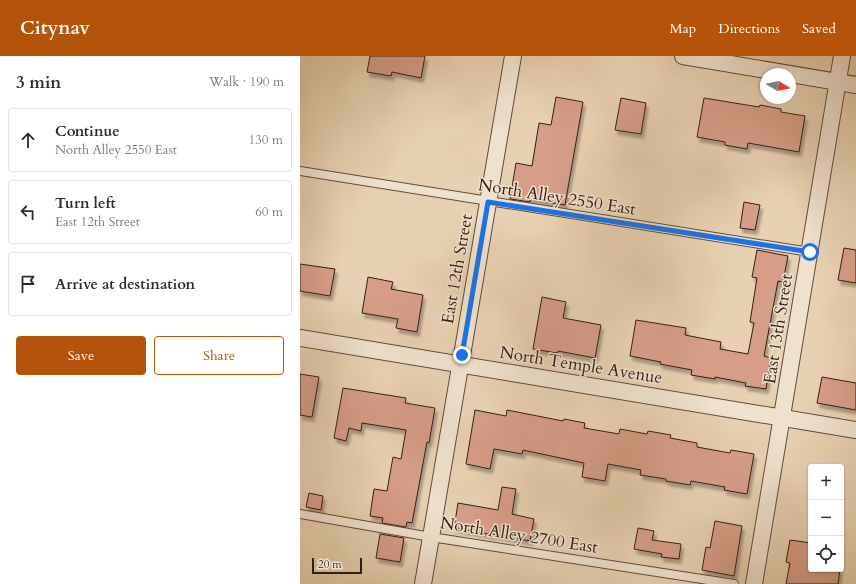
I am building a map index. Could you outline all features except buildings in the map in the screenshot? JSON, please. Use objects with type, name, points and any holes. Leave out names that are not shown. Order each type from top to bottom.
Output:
[{"type":"street","name":"East 12th Street","points":[[423,584],[513,56]]},
{"type":"street","points":[[683,56],[856,84]]},
{"type":"street","name":"East 13th Street","points":[[754,584],[842,56]]},
{"type":"street","name":"North Temple Avenue","points":[[300,338],[856,430]]},
{"type":"lane","name":"North Alley 2550 East","points":[[300,171],[810,252]]},
{"type":"lane","name":"North Alley 2700 East","points":[[300,514],[431,537],[734,584]]},
{"type":"route","points":[[462,355],[488,202],[810,252]]}]
